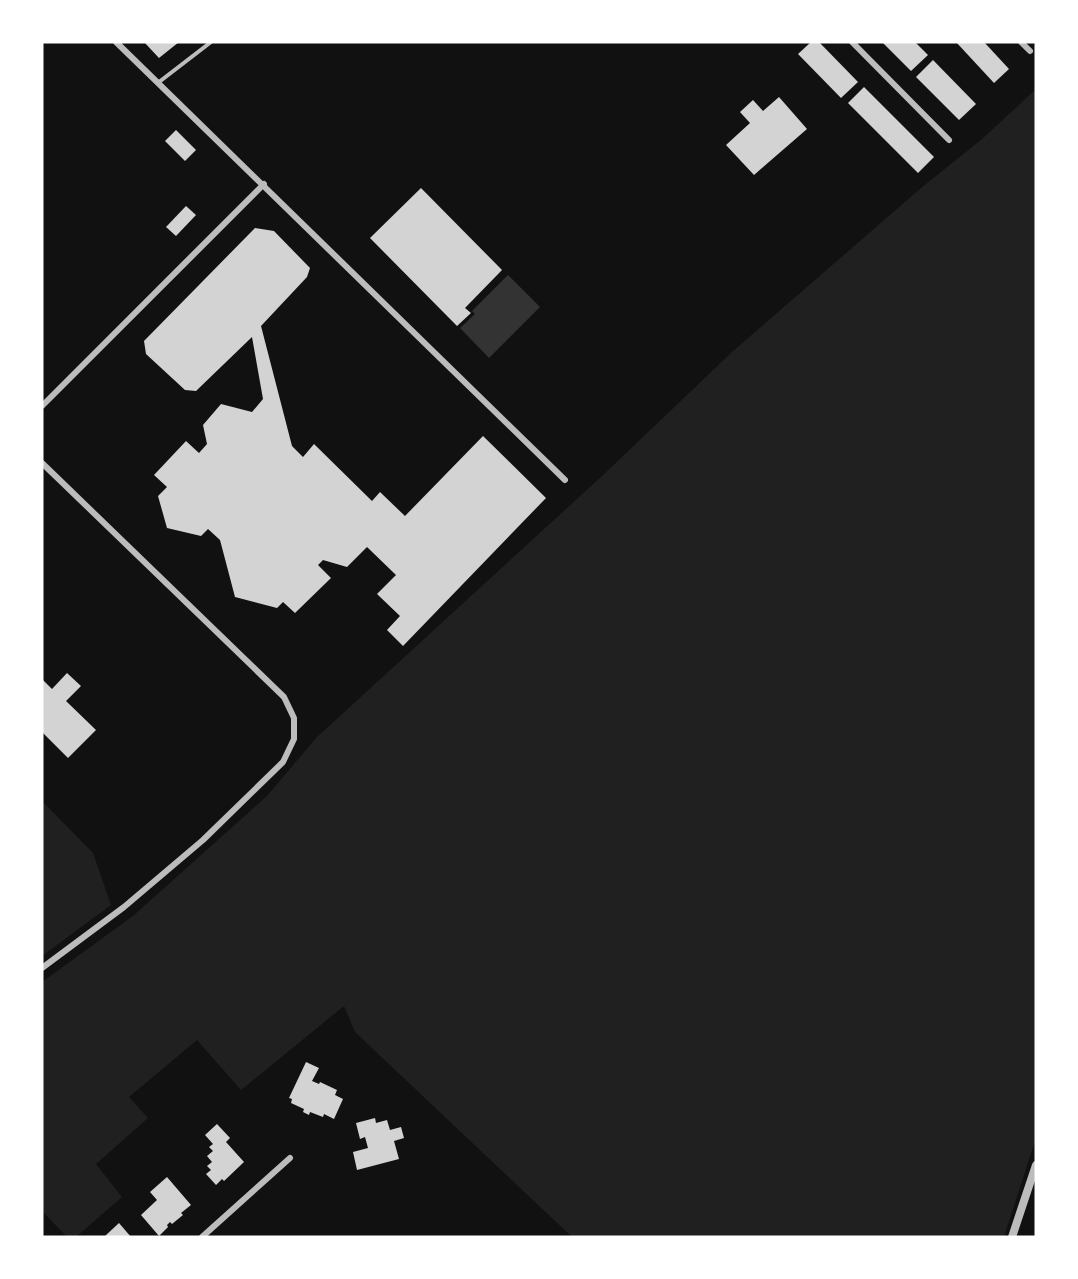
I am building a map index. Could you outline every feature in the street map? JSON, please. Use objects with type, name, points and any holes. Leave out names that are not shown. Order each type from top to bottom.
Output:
[{"type":"street","points":[[116,42],[565,480]]},
{"type":"street","points":[[852,42],[949,140]]},
{"type":"street","points":[[1021,42],[1030,51]]},
{"type":"street","points":[[42,406],[264,184]]},
{"type":"street","points":[[42,463],[284,697],[294,718],[294,739],[283,762],[203,840],[124,907],[42,968]]},
{"type":"street","points":[[202,1237],[290,1158]]},
{"type":"street","points":[[1012,1237],[1036,1165]]},
{"type":"lane","points":[[159,82],[211,42]]},
{"type":"shaded area","points":[[1036,89],[1036,1138],[1004,1237],[572,1237],[355,1032],[344,1006],[241,1090],[197,1040],[129,1097],[148,1118],[96,1164],[122,1197],[76,1237],[67,1237],[42,1211],[42,982],[133,916],[267,796],[316,738],[602,476],[732,352],[921,188],[982,139]]},
{"type":"shaded area","points":[[508,275],[540,307],[489,358],[460,328],[475,314],[472,311]]},
{"type":"shaded area","points":[[42,801],[93,853],[111,905],[42,956]]},
{"type":"building","points":[[144,42],[179,42],[159,58]]},
{"type":"building","points":[[811,42],[819,42],[858,82],[841,98],[798,54]]},
{"type":"building","points":[[882,42],[915,42],[928,55],[911,71]]},
{"type":"building","points":[[956,42],[984,42],[1009,69],[994,83]]},
{"type":"building","points":[[933,60],[976,104],[959,120],[916,77]]},
{"type":"building","points":[[864,87],[934,157],[918,173],[848,103]]},
{"type":"building","points":[[779,97],[807,129],[754,175],[726,145],[750,123],[740,112],[753,100],[763,111]]},
{"type":"building","points":[[176,130],[196,150],[185,161],[165,141]]},
{"type":"building","points":[[421,188],[502,270],[465,308],[471,313],[457,326],[370,238]]},
{"type":"building","points":[[186,206],[196,215],[176,236],[166,227]]},
{"type":"building","points":[[255,228],[274,231],[310,268],[307,277],[261,326],[292,446],[303,457],[314,444],[372,501],[380,492],[405,516],[483,436],[546,498],[403,646],[387,630],[400,616],[377,594],[396,575],[367,547],[347,567],[323,560],[318,565],[331,578],[295,613],[283,602],[277,608],[235,597],[220,540],[208,529],[201,536],[167,528],[158,496],[167,487],[154,475],[186,441],[199,453],[207,444],[203,425],[221,404],[252,412],[263,399],[252,337],[196,391],[185,390],[146,354],[144,341]]},
{"type":"building","points":[[67,673],[81,686],[66,701],[96,730],[68,758],[42,732],[42,679],[52,689]]},
{"type":"building","points":[[306,1062],[319,1068],[312,1081],[337,1090],[335,1095],[343,1099],[334,1119],[324,1114],[323,1117],[310,1112],[309,1115],[303,1112],[304,1109],[291,1103],[292,1099],[289,1098]]},
{"type":"building","points":[[375,1118],[376,1123],[387,1120],[390,1130],[401,1127],[404,1138],[394,1141],[399,1159],[357,1170],[353,1152],[368,1148],[365,1137],[360,1139],[356,1123]]},
{"type":"building","points":[[217,1124],[230,1138],[226,1142],[244,1162],[224,1181],[222,1179],[216,1185],[206,1174],[211,1170],[207,1166],[212,1162],[207,1156],[213,1151],[209,1147],[213,1144],[205,1135]]},
{"type":"building","points":[[167,1177],[191,1205],[172,1224],[170,1222],[159,1236],[141,1215],[157,1200],[150,1192]]},
{"type":"building","points":[[119,1223],[131,1237],[105,1236]]}]
